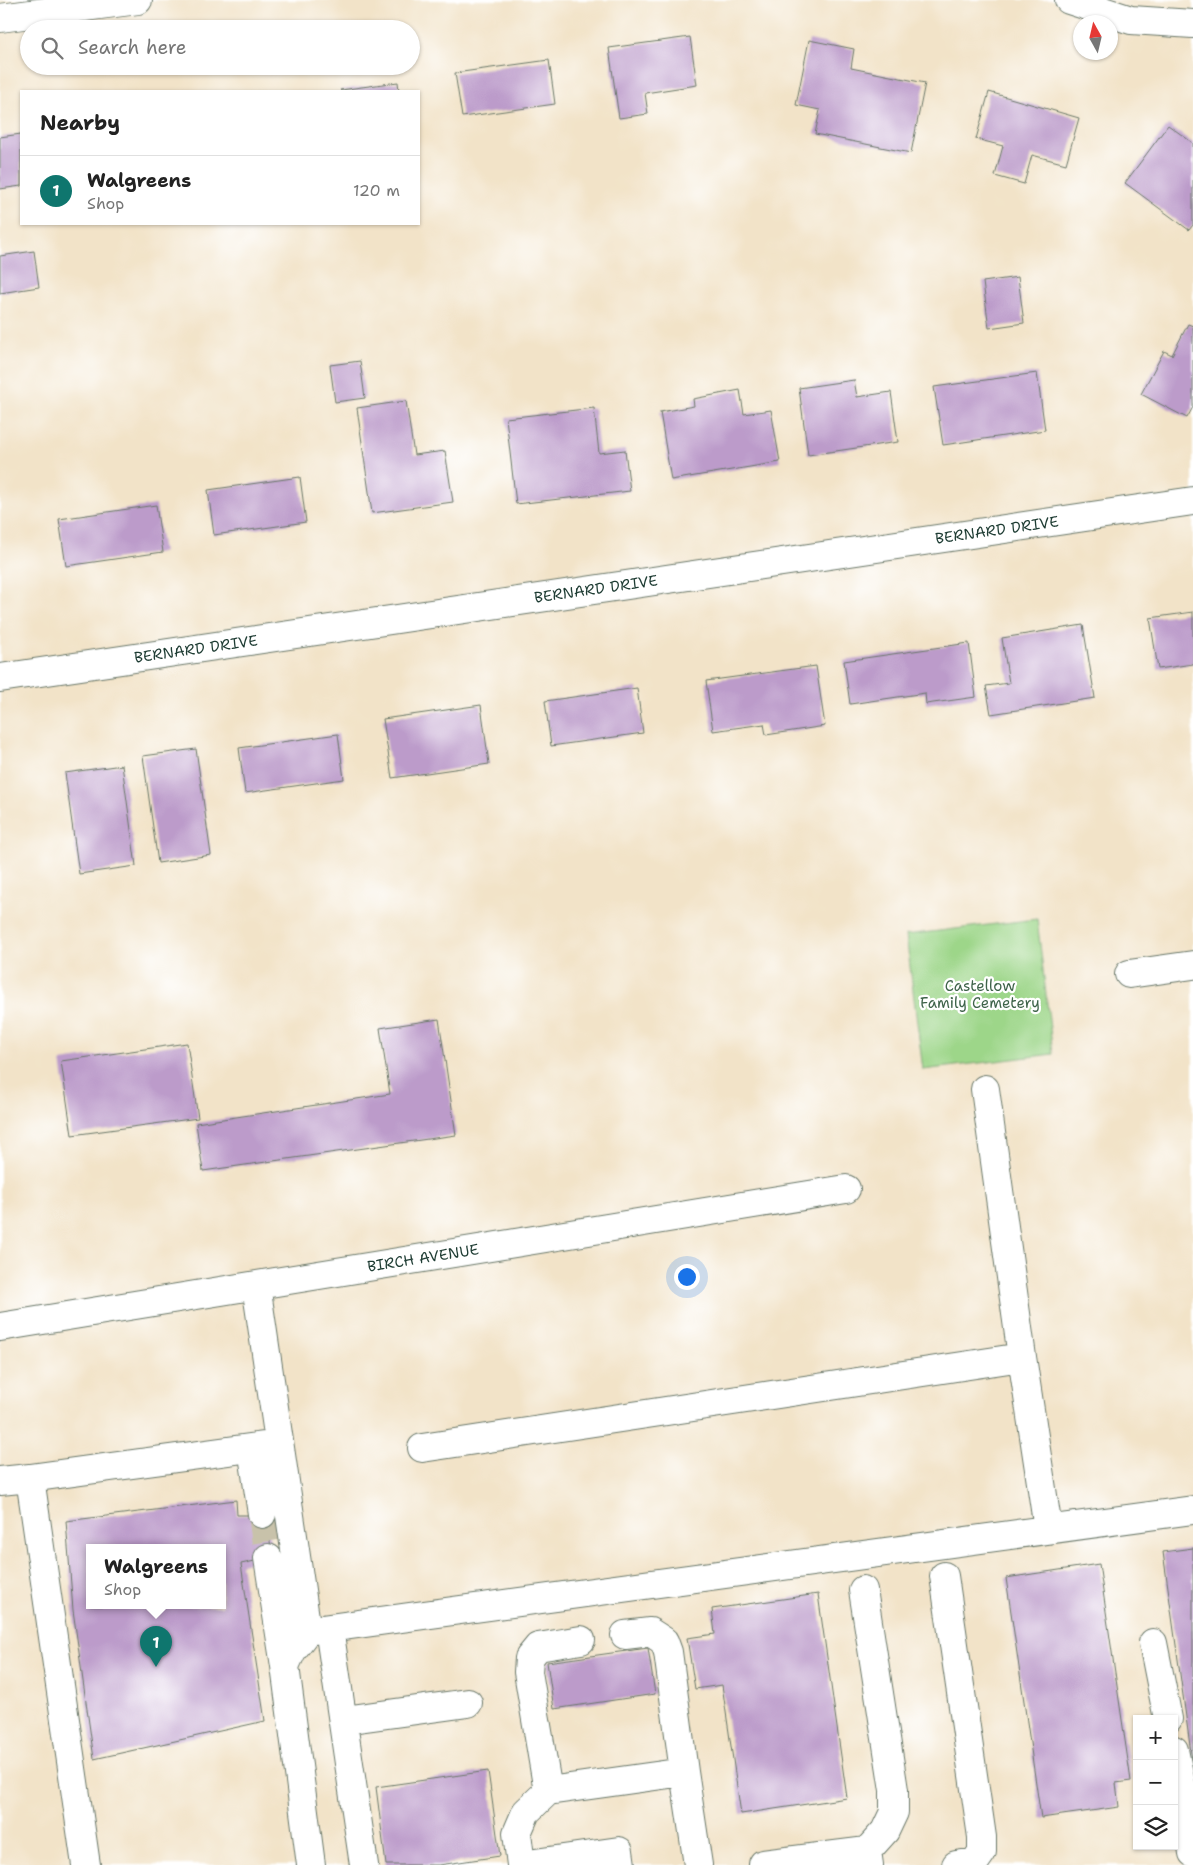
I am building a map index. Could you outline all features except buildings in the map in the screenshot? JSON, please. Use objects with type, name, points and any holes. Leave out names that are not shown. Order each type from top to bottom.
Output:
[{"type":"street","points":[[0,18],[138,0]]},
{"type":"street","points":[[1068,0],[1131,20],[1193,24]]},
{"type":"street","name":"BERNARD DRIVE","points":[[0,678],[1193,501]]},
{"type":"street","points":[[1129,974],[1193,965]]},
{"type":"street","points":[[984,1089],[1048,1529]]},
{"type":"street","name":"BIRCH AVENUE","points":[[0,1327],[846,1189]]},
{"type":"street","points":[[256,1285],[279,1444],[318,1630],[344,1720],[364,1865]]},
{"type":"street","points":[[422,1448],[1022,1357]]},
{"type":"street","points":[[0,1482],[279,1444]]},
{"type":"street","points":[[252,1448],[262,1514]]},
{"type":"street","points":[[30,1478],[86,1865]]},
{"type":"street","points":[[285,1666],[292,1651],[318,1630],[1193,1510]]},
{"type":"street","points":[[268,1558],[285,1666],[311,1865]]},
{"type":"street","points":[[944,1576],[982,1836],[982,1852],[975,1862],[956,1865]]},
{"type":"street","points":[[763,1864],[868,1858],[885,1831],[894,1812],[894,1790],[863,1590]]},
{"type":"street","points":[[625,1635],[650,1632],[664,1641],[668,1652],[698,1865]]},
{"type":"street","points":[[548,1790],[528,1672],[530,1658],[538,1647],[581,1640]]},
{"type":"street","points":[[1153,1643],[1167,1715]]},
{"type":"street","points":[[344,1720],[468,1703]]},
{"type":"street","points":[[1177,1760],[1190,1812],[1193,1853]]},
{"type":"street","points":[[621,1865],[619,1851],[521,1865],[516,1833],[526,1812],[548,1790],[684,1772]]},
{"type":"green space","name":"Castellow Family Cemetery","points":[[1037,919],[1053,1054],[923,1070],[906,935]]},
{"type":"tunnel","points":[[262,1514],[268,1558]]},
{"type":"place","name":"Walgreens","points":[[156,1667]]}]
